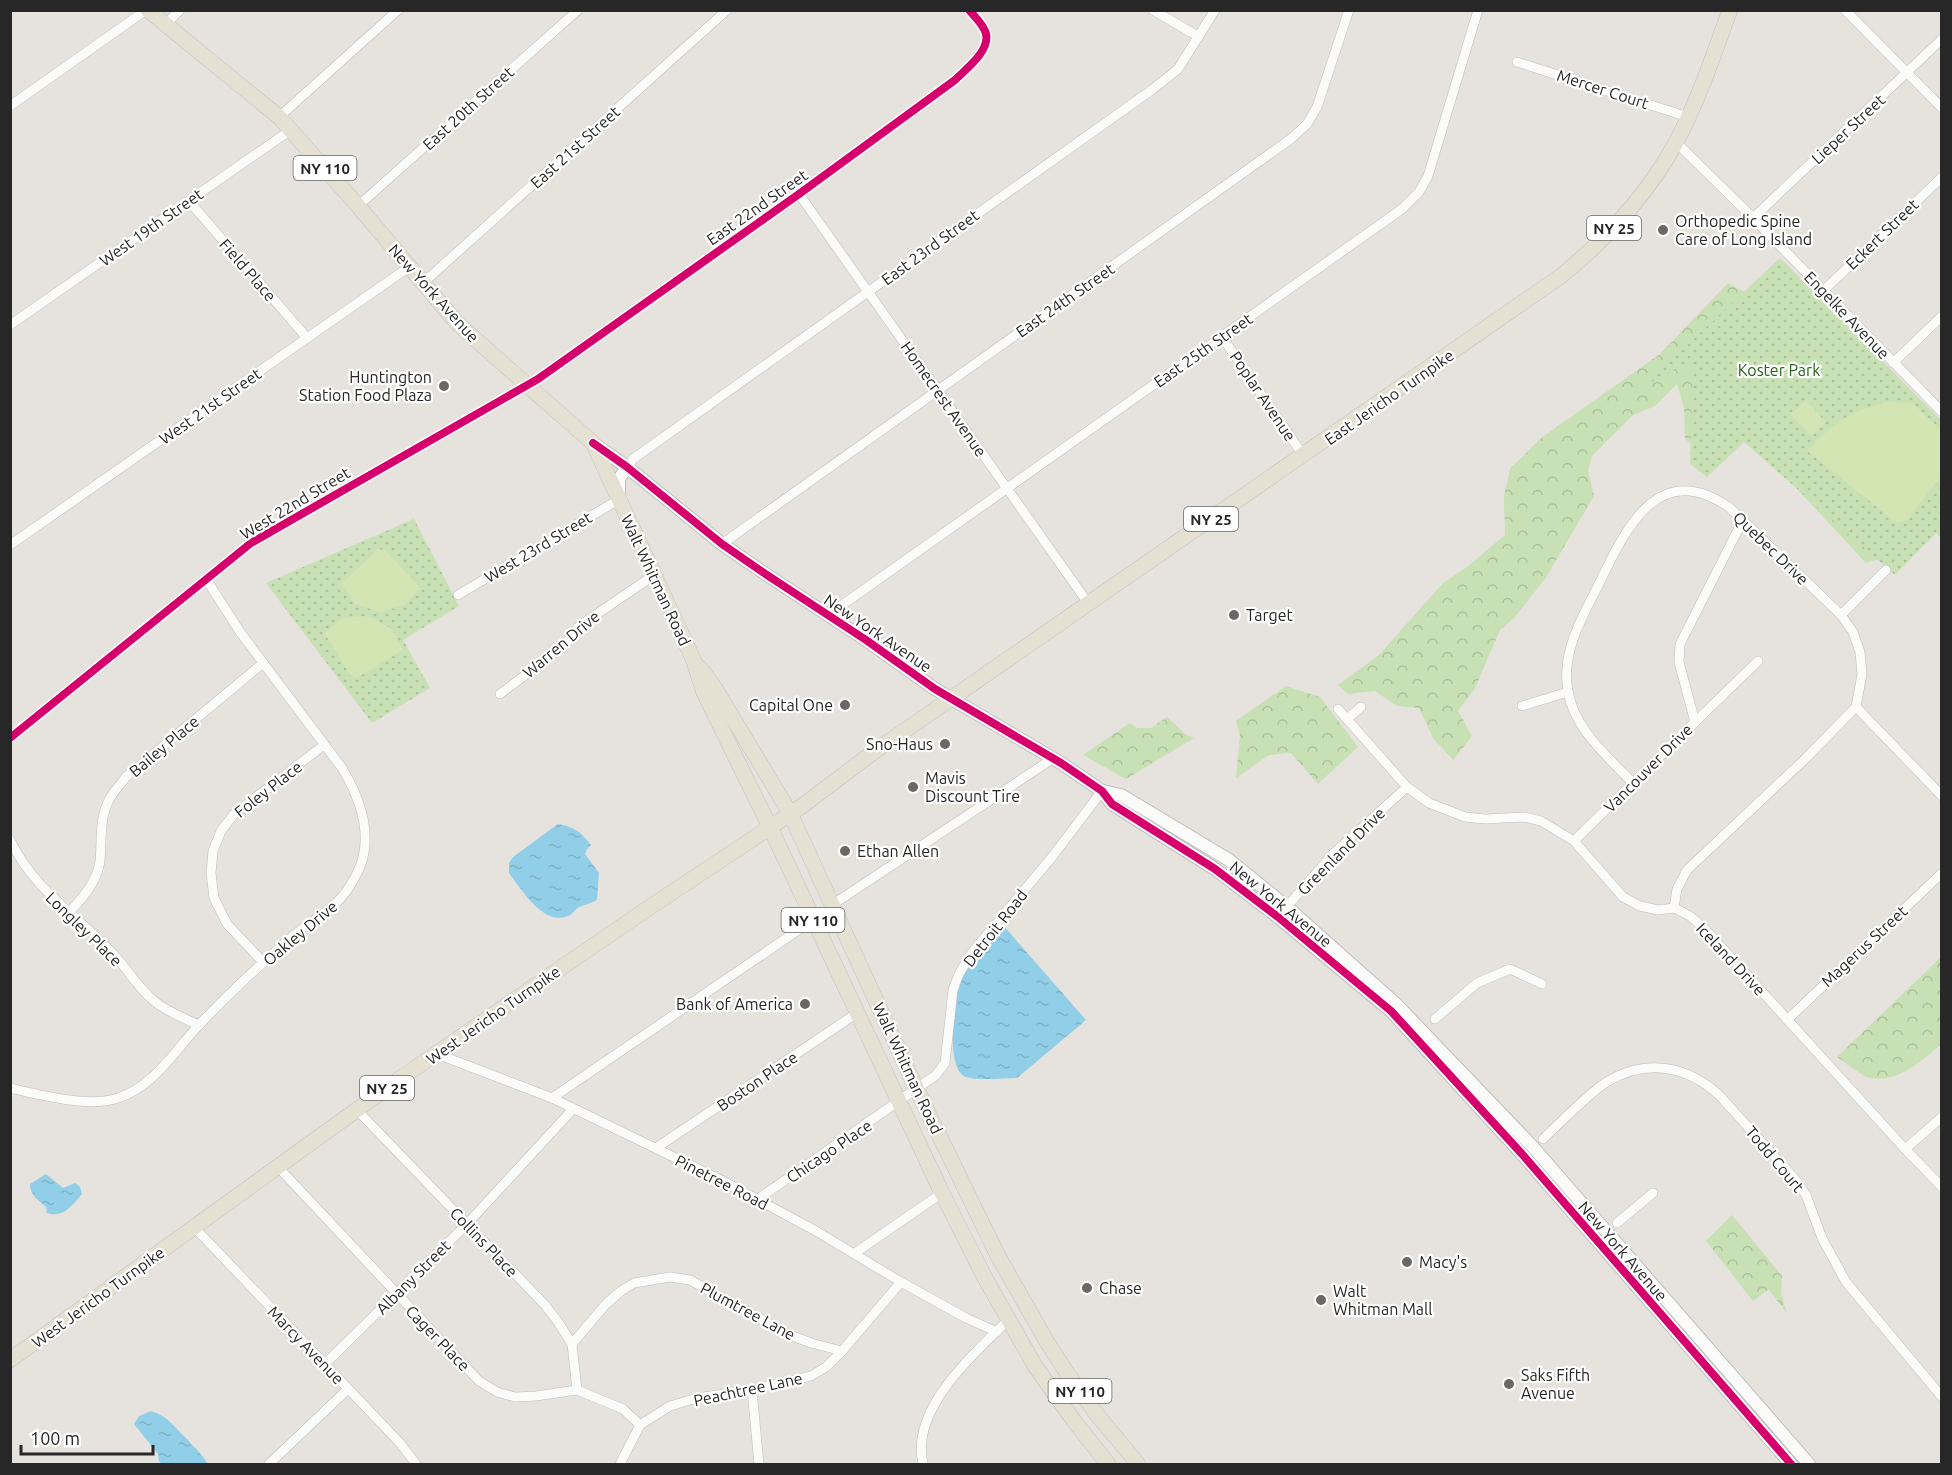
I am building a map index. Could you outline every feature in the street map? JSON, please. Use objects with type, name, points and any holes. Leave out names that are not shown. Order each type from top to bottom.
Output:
[{"type":"main road","name":"New York Avenue","points":[[147,10],[292,129],[458,324],[593,443]]},
{"type":"main road","name":"East Jericho Turnpike","points":[[952,698],[1522,303],[1581,259],[1615,227],[1640,196],[1676,142],[1730,10]]},
{"type":"main road","name":"Walt Whitman Road","points":[[544,401],[574,432],[618,500]]},
{"type":"main road","name":"Walt Whitman Road","points":[[593,443],[694,661],[704,693],[770,827],[942,1193],[1008,1320],[1055,1395],[1108,1464]]},
{"type":"main road","name":"Walt Whitman Road","points":[[694,661],[713,685],[790,813],[917,1090],[993,1246],[1027,1308],[1067,1373],[1098,1416],[1138,1464]]},
{"type":"main road","name":"West Jericho Turnpike","points":[[10,1360],[436,1053],[770,827],[952,698]]},
{"type":"main road","points":[[985,1278],[1008,1304],[1027,1308]]},
{"type":"main road","points":[[1008,1320],[1018,1316],[1023,1317],[1043,1346],[1067,1373]]},
{"type":"street","points":[[10,106],[147,10]]},
{"type":"street","points":[[165,24],[180,10]]},
{"type":"street","points":[[279,117],[398,10]]},
{"type":"street","name":"East 20th Street","points":[[358,206],[578,10]]},
{"type":"street","name":"East 21st Street","points":[[423,283],[727,10]]},
{"type":"street","name":"East 22nd Street","points":[[526,385],[800,194],[955,80],[983,49],[987,35],[969,10]]},
{"type":"street","points":[[1153,10],[1200,37]]},
{"type":"street","name":"East 23rd Street","points":[[627,467],[633,459],[1153,89],[1178,69],[1215,10]]},
{"type":"street","name":"East 24th Street","points":[[722,544],[1292,138],[1307,124],[1317,107],[1349,10]]},
{"type":"street","name":"East 25th Street","points":[[828,615],[1402,209],[1419,192],[1428,176],[1478,10]]},
{"type":"street","points":[[1845,10],[1941,108]]},
{"type":"street","name":"Lieper Street","points":[[1753,218],[1941,39]]},
{"type":"street","name":"Mercer Court","points":[[1517,62],[1688,117]]},
{"type":"street","name":"West 19th Street","points":[[10,325],[292,129]]},
{"type":"street","name":"Engelke Avenue","points":[[1676,142],[1941,412]]},
{"type":"street","name":"Eckert Street","points":[[1823,291],[1941,177]]},
{"type":"street","name":"Homecrest Avenue","points":[[800,194],[1088,603]]},
{"type":"street","name":"Field Place","points":[[189,201],[308,338]]},
{"type":"street","name":"West 21st Street","points":[[10,545],[409,267]]},
{"type":"street","points":[[1893,363],[1941,316]]},
{"type":"street","name":"Poplar Avenue","points":[[1222,337],[1304,455]]},
{"type":"street","name":"West 22nd Street","points":[[10,738],[235,555],[267,533],[526,385]]},
{"type":"street","name":"New York Avenue","points":[[593,443],[627,467],[722,544],[952,698],[1102,791],[1112,804],[1215,869],[1278,917],[1391,1011],[1522,1154],[1791,1464]]},
{"type":"street","points":[[618,500],[619,479],[627,467]]},
{"type":"street","name":"Quebec Drive","points":[[1633,783],[1592,739],[1579,721],[1568,692],[1571,645],[1578,624],[1635,516],[1656,500],[1683,490],[1702,492],[1716,498],[1743,520],[1841,615],[1853,632],[1860,652],[1862,674],[1856,706]]},
{"type":"street","name":"West 23rd Street","points":[[458,595],[618,500]]},
{"type":"street","name":"Vancouver Drive","points":[[1574,840],[1695,722],[1679,662],[1680,644],[1743,520]]},
{"type":"street","points":[[1841,615],[1886,570]]},
{"type":"street","name":"Warren Drive","points":[[500,694],[564,646],[578,627],[654,575]]},
{"type":"street","name":"Oakley Drive","points":[[10,1088],[48,1096],[97,1102],[117,1099],[137,1090],[153,1077],[199,1025],[263,962],[341,898],[360,867],[365,834],[362,812],[354,789],[342,768],[240,632],[206,579]]},
{"type":"street","points":[[1695,722],[1758,661]]},
{"type":"street","name":"Bailey Place","points":[[69,912],[93,883],[100,862],[100,834],[109,801],[126,777],[263,663]]},
{"type":"street","points":[[1522,706],[1568,692]]},
{"type":"street","points":[[1338,709],[1407,787],[1429,802],[1465,817],[1485,819],[1524,817],[1541,821],[1574,840],[1623,897],[1640,906],[1658,910],[1674,908],[1677,889],[1687,870],[1805,759],[1856,706],[1941,796]]},
{"type":"street","points":[[1347,719],[1361,707]]},
{"type":"street","name":"Foley Place","points":[[263,962],[227,924],[214,898],[211,873],[213,851],[221,831],[234,814],[324,746]]},
{"type":"street","points":[[832,905],[1052,759]]},
{"type":"street","name":"Greenland Drive","points":[[1278,917],[1334,853],[1407,787]]},
{"type":"street","name":"New York Avenue","points":[[1102,791],[1121,795],[1229,860],[1287,907],[1396,1004],[1532,1146],[1809,1464]]},
{"type":"street","name":"Detroit Road","points":[[899,1102],[936,1075],[945,1064],[953,990],[970,955],[1052,857],[1102,791]]},
{"type":"street","name":"Longley Place","points":[[10,840],[19,858],[42,889],[115,955],[141,990],[156,1003],[199,1025]]},
{"type":"street","name":"Magerus Street","points":[[1787,1020],[1941,874]]},
{"type":"street","name":"Iceland Drive","points":[[1674,908],[1690,916],[1705,929],[1941,1187]]},
{"type":"street","points":[[552,1098],[813,920]]},
{"type":"street","points":[[1435,1019],[1477,983],[1510,969],[1542,984]]},
{"type":"street","name":"Boston Place","points":[[656,1148],[857,1013]]},
{"type":"street","name":"Pinetree Road","points":[[436,1053],[552,1098],[656,1148],[758,1199],[855,1253],[901,1282],[966,1318],[997,1332]]},
{"type":"street","name":"Todd Court","points":[[1543,1139],[1605,1084],[1625,1073],[1646,1068],[1668,1068],[1687,1073],[1707,1083],[1795,1179],[1806,1195],[1822,1238],[1846,1282],[1941,1397]]},
{"type":"street","name":"Chicago Place","points":[[758,1199],[899,1102]]},
{"type":"street","name":"Albany Street","points":[[325,1364],[467,1224],[573,1108]]},
{"type":"street","name":"Collins Place","points":[[357,1110],[545,1305],[572,1344],[577,1390]]},
{"type":"street","points":[[1905,1149],[1941,1117]]},
{"type":"street","name":"Cager Place","points":[[278,1167],[479,1381],[497,1392],[515,1397],[577,1390]]},
{"type":"street","points":[[1617,1223],[1653,1192]]},
{"type":"street","points":[[855,1253],[942,1193]]},
{"type":"street","name":"Marcy Avenue","points":[[195,1228],[400,1443],[416,1464]]},
{"type":"street","name":"Plumtree Lane","points":[[572,1344],[606,1304],[621,1291],[634,1283],[670,1277],[690,1280],[790,1335],[843,1351]]},
{"type":"street","name":"Peachtree Lane","points":[[640,1425],[670,1406],[697,1398],[752,1390],[811,1376],[826,1367],[843,1351],[901,1282]]},
{"type":"street","points":[[923,1464],[922,1437],[925,1421],[933,1405],[974,1355],[1008,1320]]},
{"type":"street","points":[[269,1464],[348,1389]]},
{"type":"street","points":[[577,1390],[623,1409],[640,1425],[620,1464]]},
{"type":"street","points":[[752,1390],[759,1464]]},
{"type":"green space","name":"Koster Park","points":[[1780,258],[1941,420],[1941,538],[1936,533],[1895,575],[1744,442],[1707,477],[1690,464],[1693,359],[1644,386]]},
{"type":"green space","points":[[1728,283],[1752,296],[1896,554],[1866,563],[1743,431],[1704,461],[1685,438],[1684,408],[1677,384],[1655,406],[1633,415],[1592,456],[1588,470],[1594,496],[1545,579],[1514,618],[1500,630],[1475,688],[1458,711],[1472,736],[1453,760],[1433,738],[1419,708],[1397,706],[1375,691],[1348,694],[1338,685],[1379,655],[1443,583],[1467,567],[1505,535],[1504,496],[1510,469],[1541,438],[1660,354]]},
{"type":"green space","points":[[1806,400],[1826,422],[1811,436],[1790,414]]},
{"type":"green space","points":[[1887,402],[1913,403],[1941,430],[1941,477],[1906,521],[1895,522],[1807,451],[1843,419]]},
{"type":"green space","points":[[414,519],[459,606],[403,640],[430,688],[372,723],[266,583]]},
{"type":"green space","points":[[378,549],[385,550],[421,588],[405,605],[380,612],[355,604],[341,584]]},
{"type":"green space","points":[[369,616],[392,629],[403,650],[357,678],[351,676],[324,633],[343,618]]},
{"type":"green space","points":[[1286,686],[1320,697],[1358,747],[1318,784],[1291,753],[1269,755],[1236,778],[1240,735],[1236,721]]},
{"type":"green space","points":[[1167,717],[1185,734],[1194,738],[1126,779],[1083,755],[1130,723],[1137,728],[1151,728]]},
{"type":"green space","points":[[1941,957],[1941,1044],[1909,1069],[1881,1079],[1870,1078],[1857,1072],[1837,1057]]},
{"type":"green space","points":[[1732,1215],[1782,1276],[1781,1293],[1787,1314],[1769,1289],[1753,1301],[1706,1241]]},
{"type":"water","points":[[558,824],[573,828],[588,841],[591,845],[585,854],[599,873],[597,900],[559,918],[550,916],[534,905],[509,873],[509,863],[513,857]]},
{"type":"water","points":[[1003,925],[1086,1020],[1017,1078],[966,1077],[959,1071],[953,1046],[954,1014],[959,985],[975,955]]},
{"type":"water","points":[[46,1174],[63,1188],[75,1183],[80,1187],[82,1194],[71,1207],[58,1214],[47,1213],[46,1207],[32,1192],[30,1184]]},
{"type":"water","points":[[151,1411],[170,1422],[208,1464],[162,1464],[158,1454],[134,1424],[139,1416]]},
{"type":"cycle path","points":[[10,738],[251,543],[538,379],[955,80],[981,53],[986,40],[983,27],[969,10]]},
{"type":"cycle path","points":[[593,443],[627,467],[722,544],[764,573],[866,640],[935,689],[1061,763],[1102,791],[1112,804],[1215,869],[1278,917],[1391,1011],[1522,1154],[1791,1464]]},
{"type":"place","name":"Orthopedic Spine Care of Long Island","points":[[1663,230]]},
{"type":"place","name":"Huntington Station Food Plaza","points":[[444,386]]},
{"type":"place","name":"Target","points":[[1234,615]]},
{"type":"place","name":"Capital One","points":[[845,705]]},
{"type":"place","name":"Sno-Haus","points":[[945,744]]},
{"type":"place","name":"Mavis Discount Tire","points":[[913,787]]},
{"type":"place","name":"Ethan Allen","points":[[845,851]]},
{"type":"place","name":"Bank of America","points":[[805,1004]]},
{"type":"place","name":"Macy's","points":[[1407,1262]]},
{"type":"place","name":"Chase","points":[[1087,1288]]},
{"type":"place","name":"Walt Whitman Mall","points":[[1321,1300]]},
{"type":"place","name":"Saks Fifth Avenue","points":[[1509,1384]]}]
